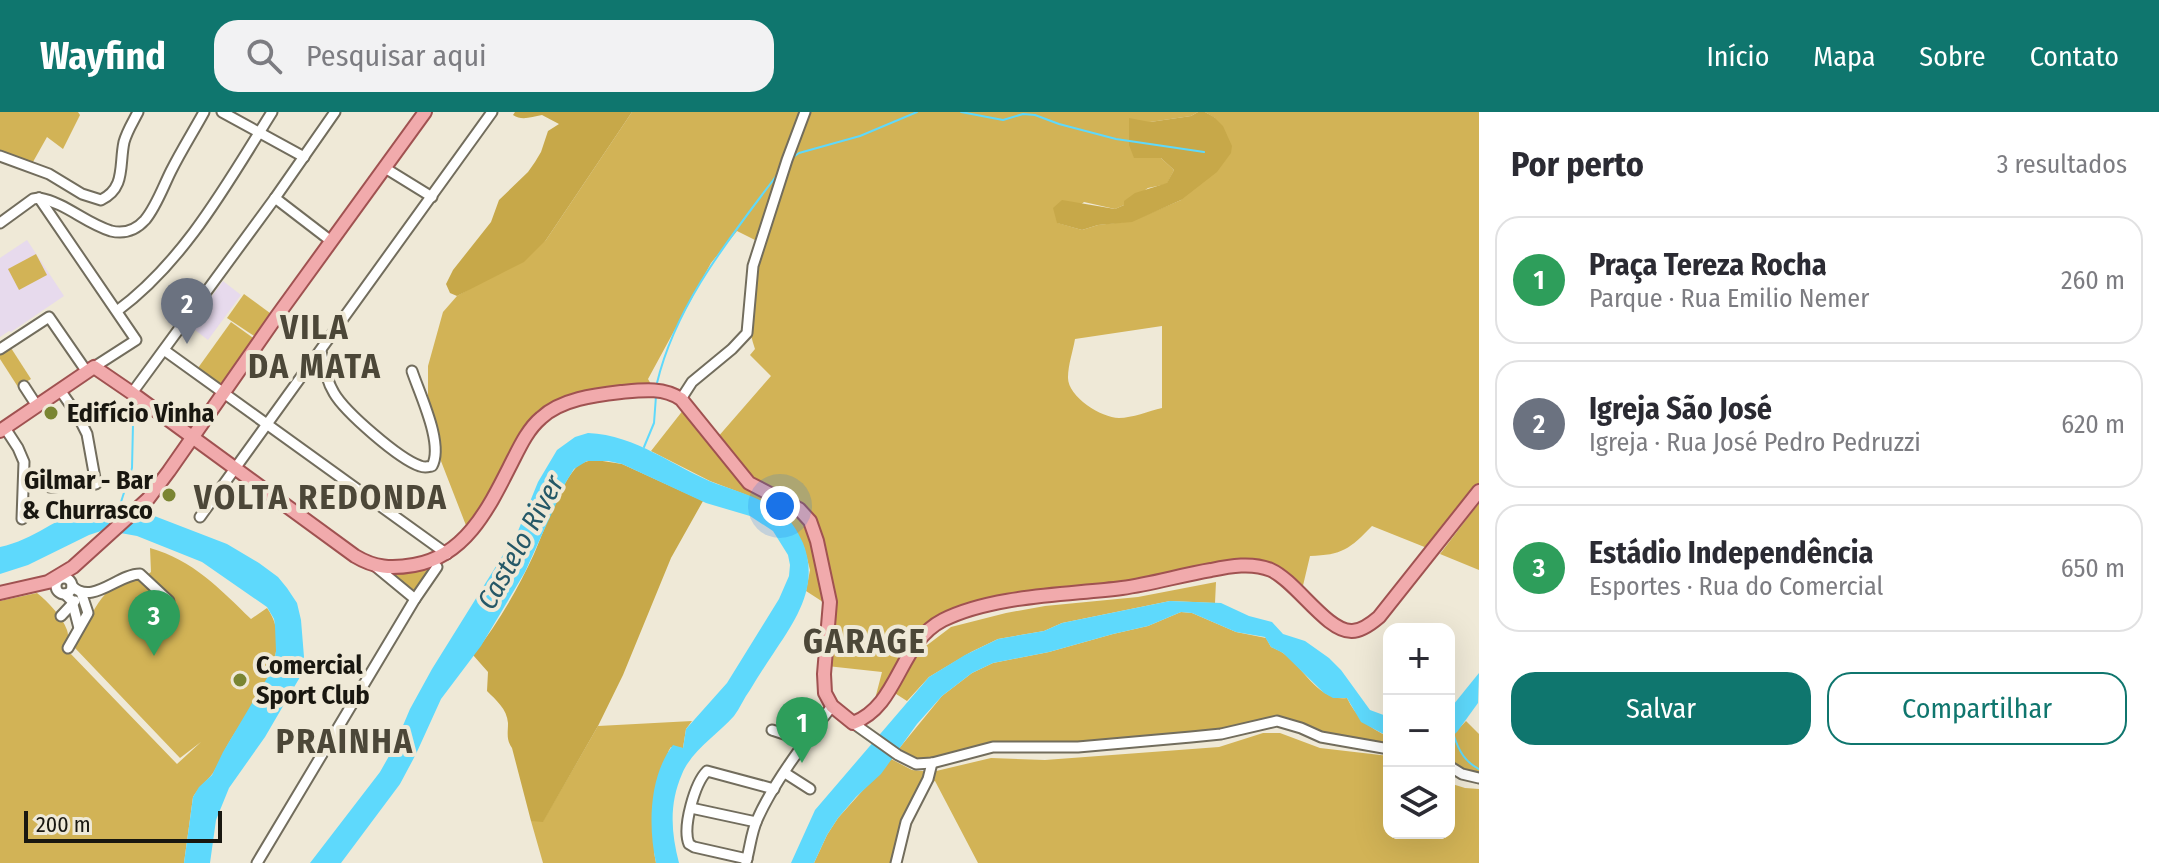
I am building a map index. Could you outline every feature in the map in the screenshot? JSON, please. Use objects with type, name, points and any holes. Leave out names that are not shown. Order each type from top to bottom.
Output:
[{"type":"main road","points":[[0,593],[62,583],[157,488],[425,112]]},
{"type":"main road","points":[[1,430],[91,370],[132,393],[355,556],[375,566],[395,567],[420,564],[447,554],[465,538],[489,507],[529,432],[548,412],[576,400],[619,392],[651,390],[668,393],[681,399],[749,483],[799,509],[813,528],[830,602],[824,683],[827,699],[853,723],[882,702],[904,661],[925,632],[943,620],[962,613],[1023,599],[1125,588],[1237,566],[1259,566],[1286,580],[1338,627],[1352,631],[1366,626],[1379,617],[1479,491]]},
{"type":"street","points":[[0,156],[35,167],[82,194],[101,200],[119,182],[126,136],[138,112]]},
{"type":"street","points":[[0,223],[39,198],[60,203],[106,229],[117,232],[131,230],[150,213],[204,112]]},
{"type":"street","points":[[222,112],[304,157]]},
{"type":"street","points":[[117,311],[148,285],[177,253],[222,191],[272,112]]},
{"type":"street","points":[[132,393],[335,112]]},
{"type":"street","points":[[200,517],[492,112]]},
{"type":"street","points":[[681,399],[692,382],[747,333],[753,266],[805,112]]},
{"type":"street","points":[[385,168],[432,197]]},
{"type":"street","points":[[0,349],[49,317],[91,370],[136,340],[39,198]]},
{"type":"street","points":[[275,198],[331,241]]},
{"type":"street","points":[[164,350],[447,554]]},
{"type":"street","points":[[321,351],[328,380],[342,404],[401,456],[420,467],[427,467],[435,462],[435,443],[412,371]]},
{"type":"street","points":[[24,386],[37,406]]},
{"type":"street","points":[[50,487],[96,484],[87,434],[60,390]]},
{"type":"street","points":[[1,430],[18,448],[24,462],[22,519]]},
{"type":"street","points":[[375,566],[415,599]]},
{"type":"street","points":[[257,863],[437,567]]},
{"type":"street","points":[[62,583],[81,592],[96,592],[131,574],[140,574],[169,601]]},
{"type":"street","points":[[62,583],[73,603],[79,628]]},
{"type":"street","points":[[61,616],[81,592]]},
{"type":"street","points":[[81,592],[88,613]]},
{"type":"street","points":[[68,648],[96,592]]},
{"type":"street","points":[[774,789],[707,771],[696,788],[691,808],[686,833],[689,844],[747,861],[756,822],[774,789],[832,706]]},
{"type":"street","points":[[853,723],[916,764],[932,763],[993,747],[1078,747],[1191,737],[1221,734],[1277,721],[1321,737],[1383,748]]},
{"type":"street","points":[[772,730],[805,741]]},
{"type":"street","points":[[896,863],[906,822],[928,779],[932,763]]},
{"type":"street","points":[[1451,767],[1462,774],[1479,778]]},
{"type":"street","points":[[785,773],[810,789]]},
{"type":"street","points":[[691,808],[756,822]]},
{"type":"street","points":[[712,863],[714,852]]},
{"type":"shaded area","points":[[0,112],[78,112],[80,115],[63,149],[47,137],[29,169],[0,161]]},
{"type":"shaded area","points":[[515,112],[632,112],[546,240],[524,262],[457,296],[450,293],[446,284],[453,270],[491,222],[499,200],[535,162],[548,131],[559,124],[542,115],[520,118],[513,115]]},
{"type":"shaded area","points":[[632,112],[1198,112],[1191,116],[1150,122],[1161,158],[1174,170],[1167,184],[1148,188],[1115,209],[1084,202],[1058,223],[1082,230],[1132,221],[1181,200],[1215,118],[1205,112],[1479,112],[1479,489],[1432,550],[1372,526],[1345,549],[1310,556],[1301,594],[1266,576],[1238,572],[955,613],[916,638],[898,661],[891,680],[874,703],[882,672],[827,666],[831,640],[814,522],[751,478],[717,438],[771,376],[750,355],[755,349],[748,320],[747,295],[757,241],[737,231],[711,263],[648,379],[652,386],[555,404],[467,528],[439,456],[428,396],[428,366],[443,312],[457,296],[546,240]],"holes":[[[1162,326],[1162,408],[1119,418],[1086,405],[1069,384],[1075,339]]]},
{"type":"shaded area","points":[[1198,112],[1214,117],[1223,126],[1232,146],[1231,153],[1217,172],[1181,200],[1132,222],[1098,225],[1082,230],[1057,223],[1053,208],[1062,200],[1115,209],[1124,205],[1124,201],[1135,193],[1167,183],[1174,170],[1161,158],[1134,158],[1129,145],[1129,118],[1150,122],[1191,116]]},
{"type":"shaded area","points":[[27,240],[64,296],[0,337],[0,258]]},
{"type":"shaded area","points":[[36,254],[47,275],[19,290],[8,269]]},
{"type":"shaded area","points":[[223,281],[241,295],[208,340],[190,326]]},
{"type":"shaded area","points":[[244,294],[274,316],[257,338],[227,318]]},
{"type":"shaded area","points":[[231,322],[256,340],[224,386],[198,368]]},
{"type":"shaded area","points":[[11,348],[31,379],[18,387],[0,359],[0,355]]},
{"type":"shaded area","points":[[684,409],[738,480],[801,520],[811,544],[823,602],[806,591],[810,570],[804,547],[784,514],[651,451]]},
{"type":"shaded area","points":[[596,460],[622,464],[703,501],[671,558],[623,675],[598,726],[543,822],[531,821],[508,739],[506,713],[487,691],[488,672],[473,655],[499,619],[521,580],[568,478],[579,465]]},
{"type":"shaded area","points":[[1479,503],[1479,570],[1440,554]]},
{"type":"shaded area","points":[[150,548],[193,568],[251,619],[267,608],[275,624],[277,641],[275,658],[260,693],[213,773],[193,797],[184,863],[0,863],[0,601],[37,593],[46,601],[65,625],[68,651],[177,764],[201,742],[180,758],[75,648],[108,592],[117,584],[142,579],[151,572]]},
{"type":"shaded area","points":[[435,564],[415,591],[389,572]]},
{"type":"shaded area","points":[[1216,582],[1215,603],[1170,601],[998,639],[929,677],[907,701],[893,692],[907,666],[922,649],[951,627],[1045,606],[1138,597]]},
{"type":"shaded area","points":[[1181,612],[1192,613],[1236,632],[1266,638],[1271,647],[1291,659],[1328,695],[1347,698],[1364,721],[1383,734],[1383,745],[1329,740],[1282,724],[1234,733],[997,748],[920,762],[897,751],[942,696],[972,673],[993,663],[1148,626]]},
{"type":"shaded area","points":[[692,721],[686,729],[683,748],[671,747],[669,750],[656,786],[656,863],[543,863],[531,821],[543,821],[598,726]]},
{"type":"shaded area","points":[[1466,721],[1479,734],[1479,779],[1455,775],[1455,733]]},
{"type":"shaded area","points":[[1263,733],[1280,733],[1320,748],[1383,755],[1383,839],[1455,839],[1455,785],[1479,789],[1479,863],[978,863],[935,781],[924,787],[909,804],[894,863],[814,863],[838,818],[891,759],[912,770],[932,772],[991,758],[1045,760],[1219,747]]},
{"type":"water","name":"Castelo River","points":[[588,433],[623,439],[701,477],[771,506],[793,525],[808,559],[807,588],[790,628],[734,716],[698,750],[682,774],[675,796],[673,818],[679,863],[656,863],[652,802],[659,771],[673,745],[683,748],[686,729],[727,683],[779,599],[789,576],[788,555],[773,531],[750,516],[706,503],[622,464],[587,461],[574,469],[566,482],[525,572],[481,646],[441,699],[400,784],[341,863],[310,863],[380,772],[432,669],[518,531],[538,482],[557,450],[575,437]]},
{"type":"water","points":[[118,505],[131,507],[227,544],[278,577],[297,603],[304,657],[300,677],[265,737],[229,788],[216,820],[210,863],[184,863],[193,797],[212,775],[273,668],[275,626],[267,607],[202,562],[137,536],[104,530],[28,565],[0,574],[0,547],[16,543],[84,509]]},
{"type":"water","points":[[1170,601],[1221,603],[1249,616],[1272,622],[1283,634],[1305,641],[1329,658],[1370,710],[1383,715],[1383,734],[1361,722],[1347,698],[1333,698],[1324,693],[1283,653],[1271,647],[1265,637],[1236,632],[1192,613],[1181,612],[1148,626],[993,663],[972,673],[942,696],[917,724],[881,774],[838,818],[814,863],[791,863],[815,810],[929,677],[998,639],[1044,631],[1062,623]]},
{"type":"water","points":[[1479,673],[1478,703],[1455,734],[1455,703]]},
{"type":"waterway","points":[[792,158],[799,153],[860,136],[917,112]]},
{"type":"waterway","points":[[961,112],[1003,120],[1023,114],[1035,115],[1116,139],[1204,152]]},
{"type":"waterway","points":[[657,383],[677,326],[691,299],[723,248],[777,175]]},
{"type":"waterway","points":[[644,447],[654,423],[656,396]]},
{"type":"waterway","points":[[120,505],[132,468],[133,424]]},
{"type":"waterway","points":[[1455,738],[1463,756],[1479,769]]},
{"type":"place","name":"Igreja São José","points":[[187,344]]},
{"type":"place","name":"Edifício Vinha","points":[[51,413]]},
{"type":"place","name":"Gilmar - Bar & Churrasco","points":[[169,495]]},
{"type":"place","name":"Estádio Independência","points":[[154,656]]},
{"type":"place","name":"Comercial Sport Club","points":[[240,680]]},
{"type":"place","name":"Praça Tereza Rocha","points":[[802,763]]},
{"type":"district","name":"VILA DA MATA","points":[[315,346]]},
{"type":"district","name":"VOLTA REDONDA","points":[[321,497]]},
{"type":"district","name":"GARAGE","points":[[865,641]]},
{"type":"district","name":"PRAINHA","points":[[345,741]]}]
